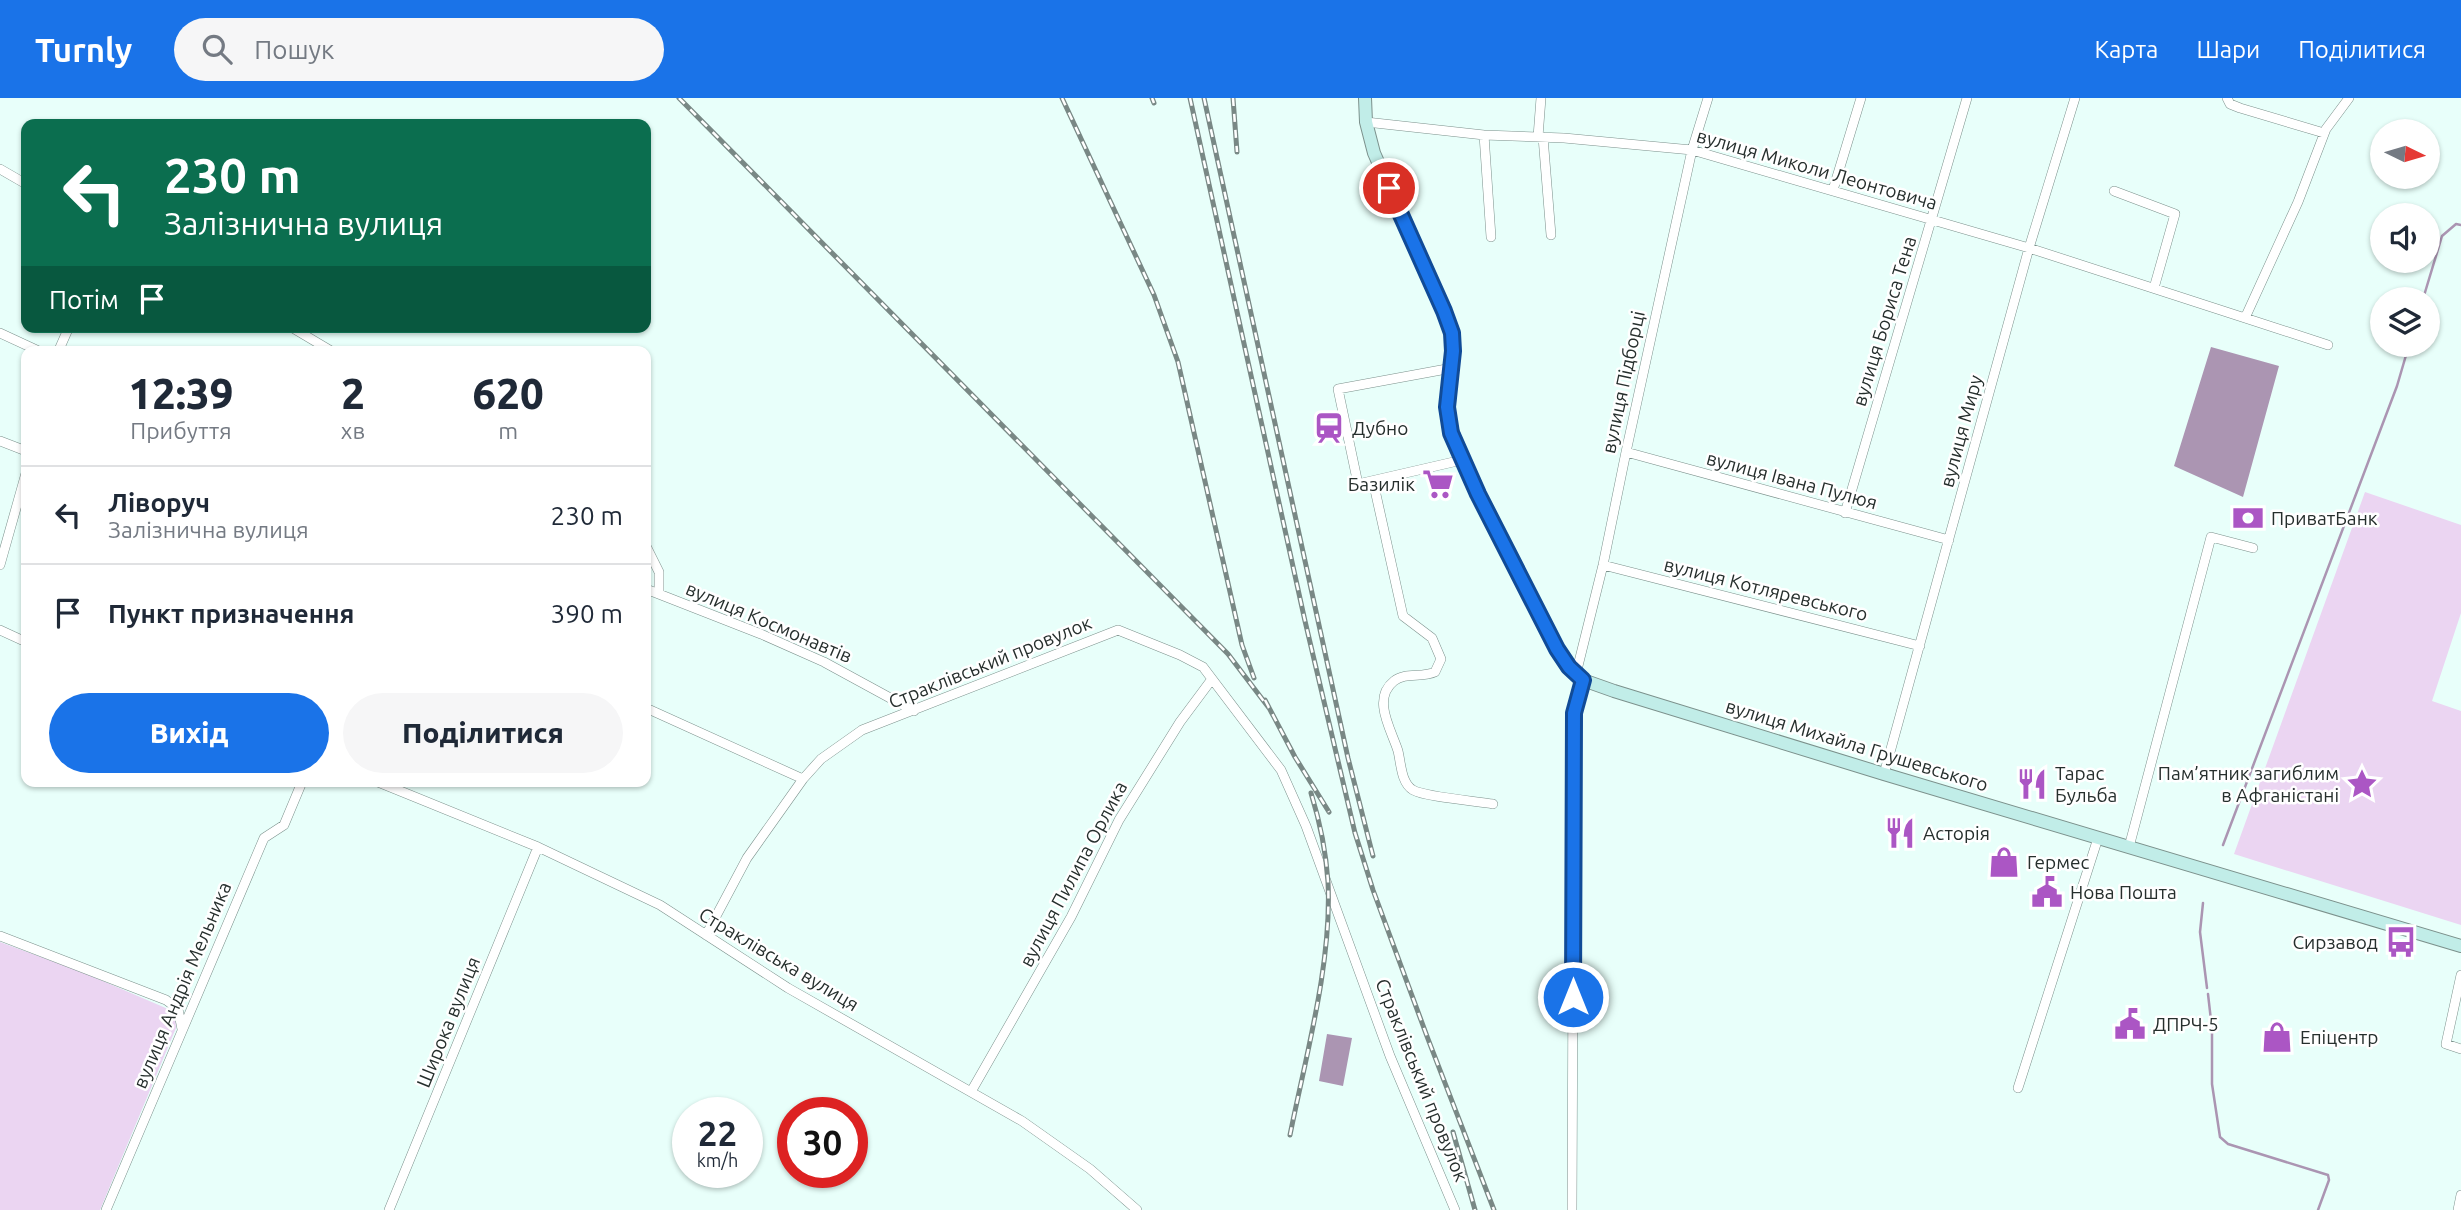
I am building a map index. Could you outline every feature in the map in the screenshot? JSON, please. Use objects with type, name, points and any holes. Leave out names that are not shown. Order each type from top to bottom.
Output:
[{"type":"main road","points":[[1365,98],[1368,138],[1444,311],[1453,342],[1448,418],[1462,460],[1557,649],[1579,677]]},
{"type":"main road","name":"вулиця Михайла Грушевського","points":[[1579,677],[1884,774],[2461,946]]},
{"type":"street","points":[[1541,98],[1540,137],[1551,235]]},
{"type":"street","name":"вулиця Підборці","points":[[1572,1210],[1574,713],[1579,677],[1626,452],[1692,150],[1708,98]]},
{"type":"street","points":[[1833,190],[1861,98]]},
{"type":"street","name":"вулиця Бориса Тена","points":[[1845,513],[1967,98]]},
{"type":"street","name":"вулиця Миру","points":[[1884,774],[2029,248],[2075,98]]},
{"type":"street","points":[[2227,98],[2230,104],[2240,108],[2324,133]]},
{"type":"street","points":[[2245,318],[2298,202],[2324,133],[2349,98]]},
{"type":"street","name":"вулиця Миколи Леонтовича","points":[[1366,122],[1484,135],[1692,150],[2029,248],[2328,345]]},
{"type":"street","points":[[1484,135],[1491,237]]},
{"type":"street","points":[[0,169],[21,181]]},
{"type":"street","points":[[2114,191],[2175,214],[2154,288]]},
{"type":"street","points":[[0,333],[28,346]]},
{"type":"street","points":[[301,333],[323,346]]},
{"type":"street","points":[[1452,368],[1338,389],[1358,484],[1462,460]]},
{"type":"street","points":[[0,441],[21,449]]},
{"type":"street","name":"вулиця Івана Пулюя","points":[[1626,452],[1949,540]]},
{"type":"street","points":[[1373,481],[1403,616],[1432,638],[1441,659],[1435,672],[1423,677],[1396,679],[1385,694],[1385,717],[1398,751],[1405,781],[1419,792],[1493,804]]},
{"type":"street","points":[[0,565],[21,491]]},
{"type":"street","points":[[2129,847],[2211,537],[2253,548]]},
{"type":"street","points":[[651,555],[659,572],[659,594]]},
{"type":"street","name":"вулиця Котляревського","points":[[1603,565],[1920,646]]},
{"type":"street","name":"вулиця Космонавтів","points":[[651,591],[824,662],[914,711]]},
{"type":"street","points":[[0,630],[21,640]]},
{"type":"street","name":"Страклівський провулок","points":[[706,935],[747,858],[803,779],[821,759],[862,730],[1118,630],[1203,667],[1281,770],[1311,838],[1391,1056],[1455,1210]]},
{"type":"street","name":"вулиця Пилипа Орлика","points":[[972,1090],[1071,917],[1119,820],[1180,722],[1212,678]]},
{"type":"street","points":[[651,710],[803,779]]},
{"type":"street","name":"вулиця Андрія Мельника","points":[[106,1210],[264,838],[284,825],[300,787]]},
{"type":"street","name":"Страклівська вулиця","points":[[391,787],[538,847],[660,905],[788,988],[972,1090],[1022,1121],[1075,1159],[1137,1210]]},
{"type":"street","points":[[2018,1088],[2098,838]]},
{"type":"street","name":"Широка вулиця","points":[[389,1210],[538,847]]},
{"type":"street","points":[[0,936],[166,1000],[178,1009],[182,1030]]},
{"type":"street","points":[[2461,975],[2446,1044],[2461,1049]]},
{"type":"street","points":[[2458,1210],[2461,1195]]},
{"type":"shaded area","points":[[2211,347],[2279,366],[2243,497],[2174,466]]},
{"type":"shaded area","points":[[2365,492],[2461,525],[2461,613],[2432,701],[2461,711],[2461,925],[2234,854]]},
{"type":"shaded area","points":[[0,942],[82,972],[175,1012],[176,1028],[100,1210],[0,1210]]},
{"type":"shaded area","points":[[1327,1034],[1352,1038],[1343,1086],[1319,1081]]},
{"type":"waterway","points":[[2427,287],[2442,236],[2456,224],[2461,225]]},
{"type":"waterway","points":[[2223,845],[2397,386],[2405,357]]},
{"type":"waterway","points":[[2203,903],[2200,932],[2207,988]]},
{"type":"waterway","points":[[2208,994],[2212,1029],[2212,1084],[2220,1137],[2228,1144],[2328,1175],[2329,1180],[2318,1210]]},
{"type":"railway","points":[[679,98],[1228,654],[1269,708]]},
{"type":"railway","points":[[1062,98],[1154,295],[1178,362],[1242,645],[1254,678]]},
{"type":"railway","points":[[1152,98],[1154,103]]},
{"type":"railway","points":[[1190,98],[1305,621],[1355,833],[1373,890],[1494,1210]]},
{"type":"railway","points":[[1204,98],[1348,758],[1373,856]]},
{"type":"railway","points":[[1233,98],[1237,152]]},
{"type":"railway","points":[[1265,700],[1295,757],[1329,812]]},
{"type":"railway","points":[[1290,1135],[1322,977],[1328,913],[1326,860],[1311,793]]},
{"type":"railway","points":[[1453,1132],[1475,1210]]},
{"type":"place","name":"Дубно","points":[[1329,428]]},
{"type":"place","name":"Базилік","points":[[1438,484]]},
{"type":"place","name":"ПриватБанк","points":[[2248,518]]},
{"type":"place","name":"Тарас Бульба","points":[[2032,784]]},
{"type":"place","name":"Пам’ятник загиблим в Афганістані","points":[[2362,784]]},
{"type":"place","name":"Асторія","points":[[1900,833]]},
{"type":"place","name":"Гермес","points":[[2004,862]]},
{"type":"place","name":"Нова Пошта","points":[[2047,892]]},
{"type":"place","name":"Сирзавод","points":[[2401,942]]},
{"type":"place","name":"ДПРЧ-5","points":[[2130,1024]]},
{"type":"place","name":"Епіцентр","points":[[2277,1037]]},
{"type":"route","points":[[1389,188],[1452,333],[1452,368],[1447,412],[1454,440],[1557,649],[1569,667],[1583,680],[1574,713],[1573,997]]}]
